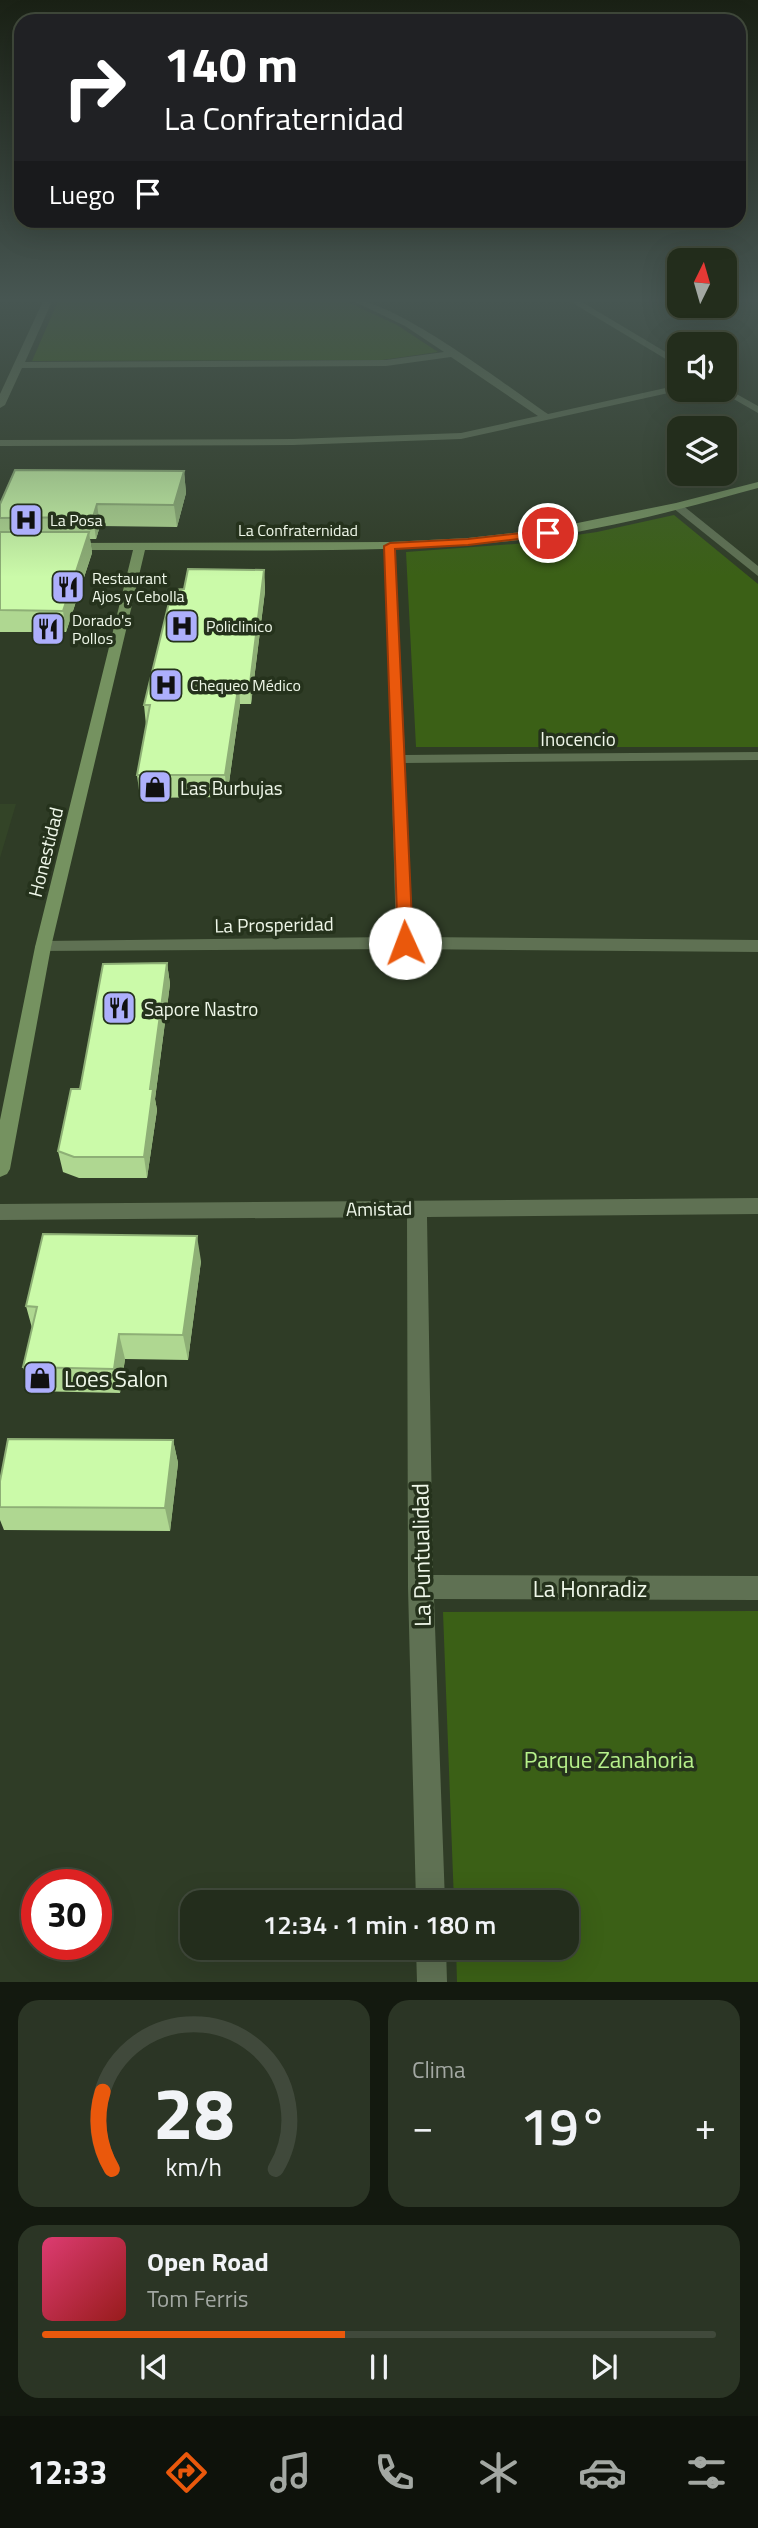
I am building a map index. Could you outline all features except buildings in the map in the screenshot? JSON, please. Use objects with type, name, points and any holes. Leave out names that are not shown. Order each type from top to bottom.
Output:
[{"type":"street","points":[[509,391],[548,418]]},
{"type":"street","points":[[0,443],[393,440],[461,436],[664,391]]},
{"type":"street","points":[[737,398],[758,410]]},
{"type":"street","name":"La Confraternidad","points":[[51,546],[390,546],[468,542],[548,533],[677,506],[758,485]]},
{"type":"street","points":[[677,506],[758,572]]},
{"type":"street","name":"Honestidad","points":[[0,1169],[43,947],[140,546]]},
{"type":"street","points":[[390,546],[405,943]]},
{"type":"street","name":"Inocencio","points":[[398,759],[758,757]]},
{"type":"street","name":"La Prosperidad","points":[[43,947],[405,943],[758,946]]},
{"type":"street","name":"Amistad","points":[[0,1212],[758,1206]]},
{"type":"street","name":"La Puntualidad","points":[[417,1207],[421,1587],[430,1890]]},
{"type":"street","name":"La Honradiz","points":[[421,1587],[758,1588]]},
{"type":"street","points":[[431,1960],[432,1982]]},
{"type":"shaded area","points":[[0,804],[16,804],[0,858]]},
{"type":"green space","points":[[674,515],[758,584],[758,747],[416,747],[406,552],[515,544],[597,532]]},
{"type":"green space","name":"Parque Zanahoria","points":[[758,1611],[758,1982],[457,1982],[456,1960],[579,1960],[579,1890],[454,1890],[443,1612]]},
{"type":"place","name":"La Posa","points":[[26,520]]},
{"type":"place","name":"Restaurant Ajos y Cebolla","points":[[68,587]]},
{"type":"place","name":"Policlinico","points":[[182,626]]},
{"type":"place","name":"Dorado's Pollos","points":[[48,629]]},
{"type":"place","name":"Chequeo Médico","points":[[166,685]]},
{"type":"place","name":"Las Burbujas","points":[[155,787]]},
{"type":"place","name":"Sapore Nastro","points":[[119,1008]]},
{"type":"place","name":"Loes Salon","points":[[40,1378]]},
{"type":"route","points":[[405,943],[390,546],[468,542],[548,533]]}]
